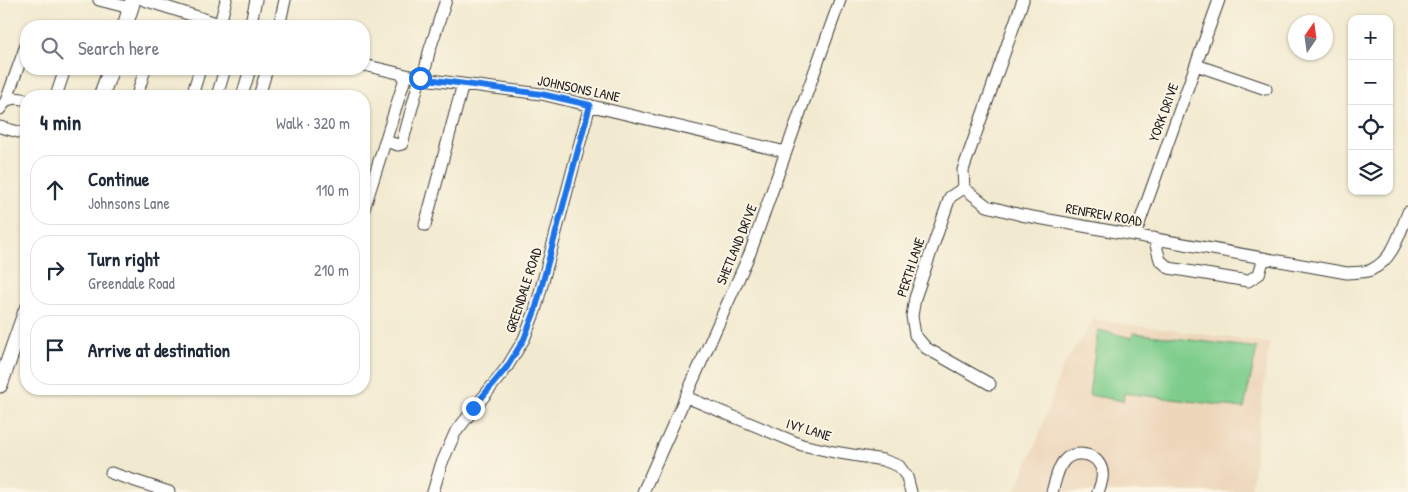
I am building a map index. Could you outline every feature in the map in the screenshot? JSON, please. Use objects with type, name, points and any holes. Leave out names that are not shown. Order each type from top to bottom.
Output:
[{"type":"main road","points":[[127,20],[132,4]]},
{"type":"main road","points":[[104,90],[109,75]]},
{"type":"main road","points":[[0,385],[20,328]]},
{"type":"street","points":[[99,0],[132,4]]},
{"type":"street","points":[[144,0],[204,20]]},
{"type":"street","points":[[220,20],[226,0]]},
{"type":"street","points":[[251,20],[256,0]]},
{"type":"street","points":[[281,20],[286,0]]},
{"type":"street","points":[[385,141],[398,145],[402,144],[446,0]]},
{"type":"street","name":"SHETLAND DRIVE","points":[[643,492],[750,253],[840,0]]},
{"type":"street","points":[[964,188],[963,170],[1023,0]]},
{"type":"street","name":"YORK DRIVE","points":[[1134,235],[1220,0]]},
{"type":"street","points":[[3,105],[20,61]]},
{"type":"street","points":[[1196,65],[1266,89]]},
{"type":"street","name":"JOHNSONS LANE","points":[[370,66],[422,78],[541,94],[786,152]]},
{"type":"street","points":[[58,90],[63,75]]},
{"type":"street","points":[[139,90],[144,75]]},
{"type":"street","points":[[194,90],[198,75]]},
{"type":"street","points":[[219,90],[223,75]]},
{"type":"street","points":[[244,90],[248,75]]},
{"type":"street","points":[[261,90],[265,75]]},
{"type":"street","points":[[370,190],[406,75]]},
{"type":"street","points":[[425,225],[464,84]]},
{"type":"street","points":[[3,105],[10,98],[20,98]]},
{"type":"street","name":"GREENDALE ROAD","points":[[433,492],[441,465],[455,433],[507,367],[524,339],[535,311],[590,105]]},
{"type":"street","points":[[0,128],[20,133]]},
{"type":"street","name":"RENFREW ROAD","points":[[964,188],[987,206],[1021,215],[1347,273],[1370,271],[1387,259],[1401,233],[1408,212]]},
{"type":"street","name":"PERTH LANE","points":[[964,188],[950,197],[914,298],[912,316],[915,335],[926,348],[990,384]]},
{"type":"street","points":[[1154,238],[1160,260],[1169,268],[1248,281],[1259,274],[1264,258]]},
{"type":"street","name":"IVY LANE","points":[[686,397],[802,445],[883,460],[899,466],[907,477],[911,492]]},
{"type":"street","points":[[1052,492],[1063,462],[1073,455],[1081,454],[1090,456],[1100,464],[1102,482],[1098,492]]},
{"type":"street","points":[[111,473],[169,492]]},
{"type":"shaded area","points":[[1094,320],[1269,343],[1251,492],[1015,492],[1037,441],[1062,368]]},
{"type":"green space","points":[[1098,330],[1132,338],[1133,333],[1257,348],[1244,408],[1124,393],[1123,401],[1089,395]]},
{"type":"route","points":[[420,78],[541,94],[590,105],[535,311],[524,339],[507,367],[473,408]]}]
